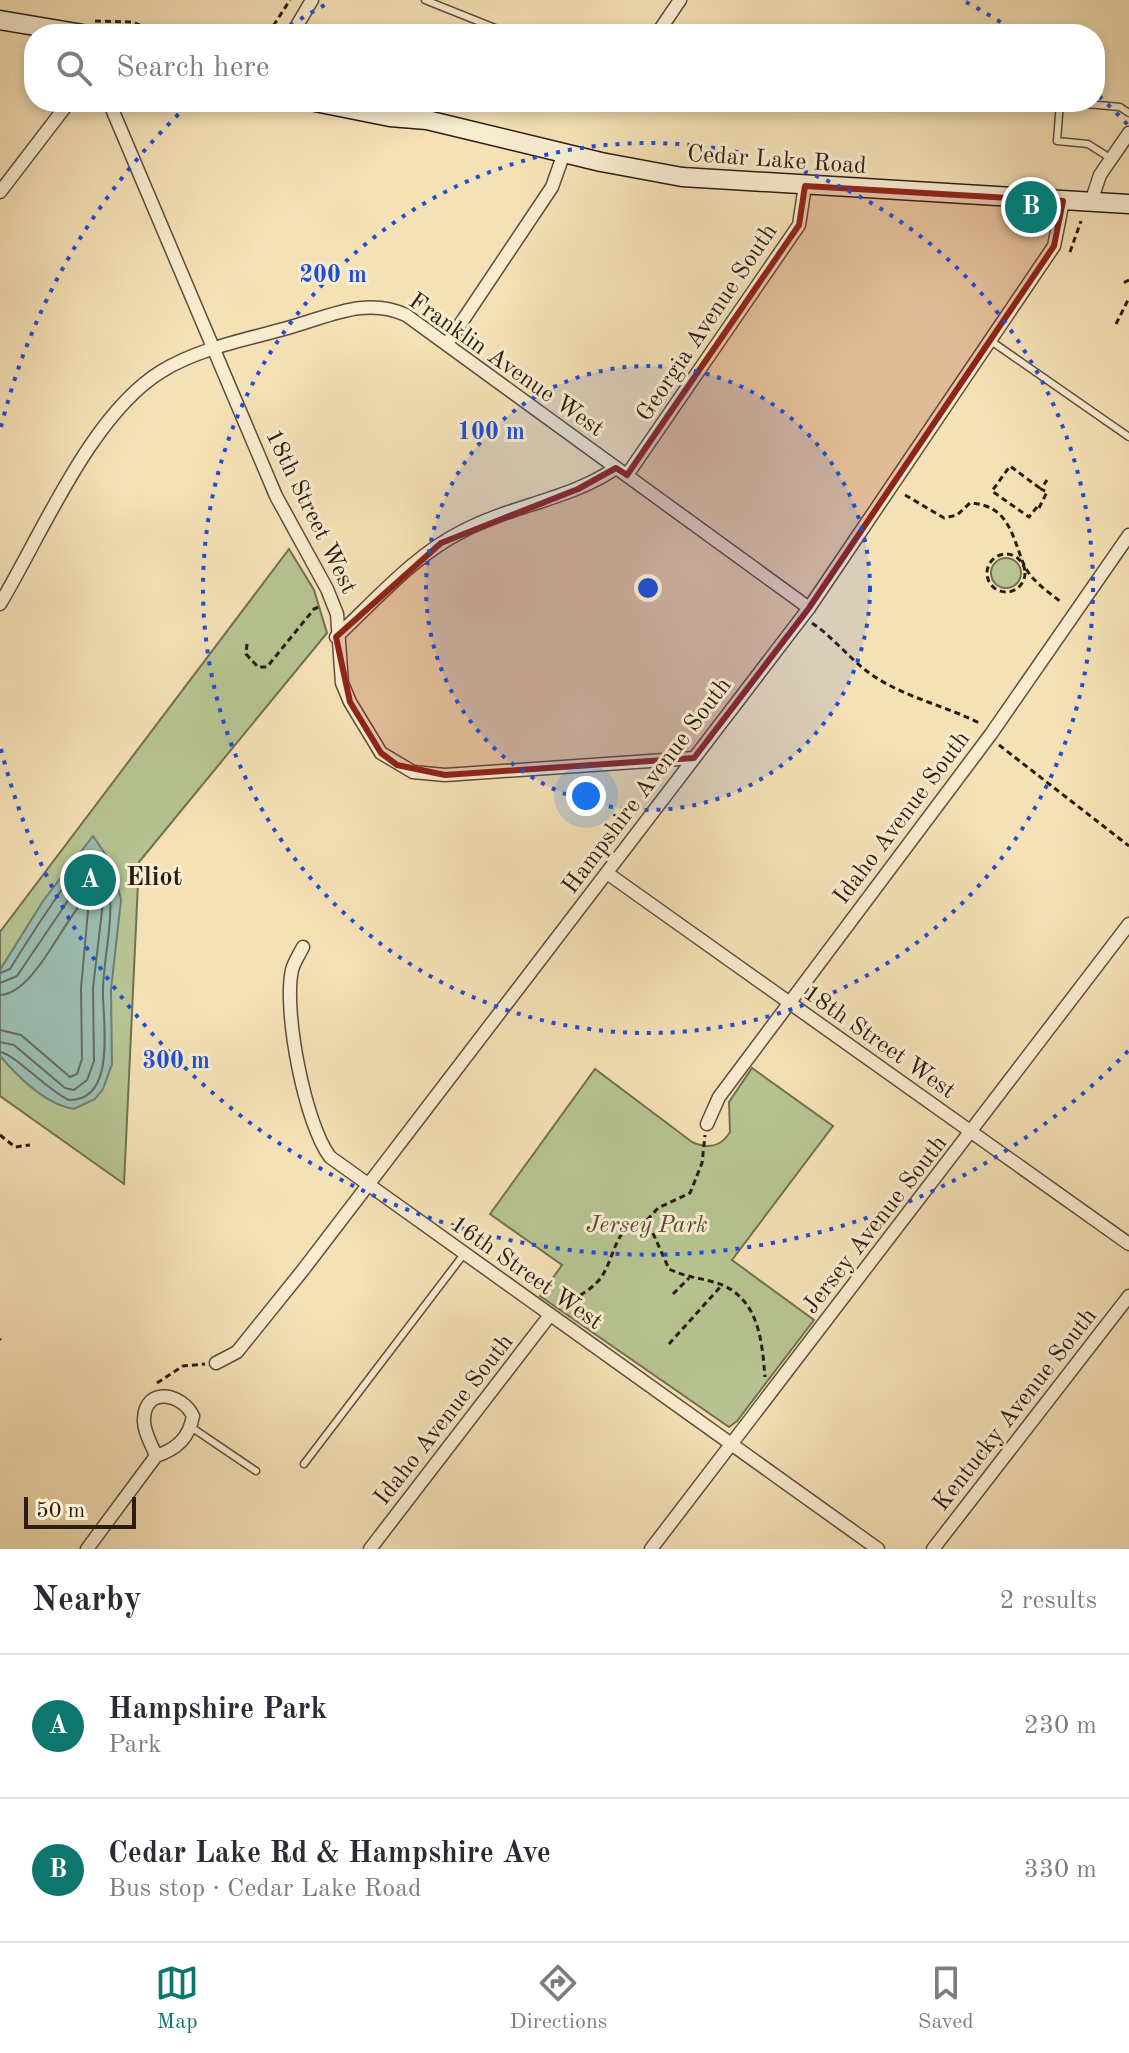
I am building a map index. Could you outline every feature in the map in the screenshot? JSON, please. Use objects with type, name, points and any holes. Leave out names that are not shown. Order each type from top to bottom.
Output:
[{"type":"street","points":[[298,24],[312,0]]},
{"type":"street","points":[[664,24],[680,0]]},
{"type":"street","points":[[0,20],[49,24]]},
{"type":"street","points":[[0,29],[24,35]]},
{"type":"street","points":[[0,192],[61,112]]},
{"type":"street","points":[[113,112],[214,349]]},
{"type":"street","name":"Cedar Lake Road","points":[[365,112],[427,120]]},
{"type":"street","name":"Cedar Lake Road","points":[[407,112],[427,120],[564,153],[682,177],[1129,204]]},
{"type":"street","points":[[1091,202],[1100,175],[1129,133]]},
{"type":"street","points":[[447,344],[552,187],[564,153]]},
{"type":"street","name":"Georgia Avenue South","points":[[336,637],[441,543],[487,520],[621,472],[799,225],[805,186]]},
{"type":"street","name":"Hampshire Avenue South","points":[[216,1363],[237,1352],[809,608],[1054,246],[1059,234],[1063,201]]},
{"type":"street","name":"Franklin Avenue West","points":[[0,604],[72,473],[115,416],[160,372],[214,349],[373,305],[406,315],[809,608]]},
{"type":"street","name":"18th Street West","points":[[214,349],[276,496],[332,601],[337,614],[336,637],[342,683],[368,735],[381,753],[413,772],[445,775],[694,758]]},
{"type":"street","name":"Idaho Avenue South","points":[[707,1124],[719,1097],[991,734],[1129,535]]},
{"type":"street","name":"18th Street West","points":[[607,873],[1129,1244]]},
{"type":"street","name":"Jersey Avenue South","points":[[651,1549],[1129,924]]},
{"type":"street","name":"16th Street West","points":[[303,947],[293,968],[291,1013],[310,1119],[317,1140],[330,1157],[366,1186],[878,1549]]},
{"type":"street","name":"Kentucky Avenue South","points":[[933,1549],[1129,1296]]},
{"type":"street","name":"Idaho Avenue South","points":[[370,1549],[552,1316]]},
{"type":"street","points":[[87,1549],[156,1456],[177,1445],[191,1427],[193,1416],[188,1405],[176,1397],[162,1396],[150,1402],[144,1424],[156,1456]]},
{"type":"lane","points":[[425,0],[485,24]]},
{"type":"lane","points":[[1105,106],[1120,107],[1129,113]]},
{"type":"lane","points":[[1061,112],[1057,141],[1088,144],[1111,159]]},
{"type":"lane","points":[[991,341],[1129,437]]},
{"type":"lane","points":[[304,1464],[464,1254]]},
{"type":"lane","points":[[191,1427],[256,1471]]},
{"type":"path","points":[[274,24],[290,0]]},
{"type":"path","points":[[114,24],[137,24]]},
{"type":"path","points":[[1070,252],[1081,221]]},
{"type":"path","points":[[1129,298],[1121,310],[1129,316]]},
{"type":"path","points":[[1116,324],[1124,313]]},
{"type":"path","points":[[1010,466],[1047,492],[1029,517],[1005,499],[992,491],[1010,466]]},
{"type":"path","points":[[1041,489],[1047,480]]},
{"type":"path","points":[[905,495],[944,518],[957,515],[970,503],[983,504],[997,511],[1010,524],[1025,566],[1024,581],[1016,590],[1004,592],[989,582],[989,563],[999,555],[1012,555],[1025,566],[1044,589],[1061,602]]},
{"type":"path","points":[[997,511],[1005,499]]},
{"type":"path","points":[[247,644],[246,654],[258,667],[267,667],[314,609],[332,601]]},
{"type":"path","points":[[809,608],[812,623],[849,652],[867,671],[901,691],[984,725]]},
{"type":"path","points":[[998,744],[1129,846]]},
{"type":"path","points":[[552,1316],[602,1277],[622,1232],[647,1220],[658,1208],[683,1198],[695,1186],[707,1124]]},
{"type":"path","points":[[0,1135],[15,1147],[30,1145]]},
{"type":"path","points":[[647,1220],[669,1269],[689,1278],[722,1285],[755,1318],[765,1352],[765,1377],[773,1390]]},
{"type":"path","points":[[673,1294],[689,1278]]},
{"type":"path","points":[[669,1344],[722,1285]]},
{"type":"highlighted area","points":[[805,186],[1063,201],[1054,246],[809,608],[694,758],[445,775],[397,765],[381,753],[350,702],[336,637],[441,543],[578,489],[616,468],[627,475],[799,225]]},
{"type":"green space","points":[[289,549],[314,590],[327,633],[139,862],[124,1184],[0,1096],[0,932]]},
{"type":"green space","points":[[1006,558],[1017,562],[1021,573],[1017,584],[1006,588],[995,584],[991,573],[995,562]]},
{"type":"green space","name":"Jersey Park","points":[[752,1068],[833,1126],[732,1260],[814,1320],[737,1421],[729,1427],[540,1296],[562,1265],[490,1214],[595,1069],[692,1142],[708,1146],[718,1144],[730,1132],[729,1102]]},
{"type":"water","points":[[93,836],[112,864],[121,900],[111,990],[112,1064],[103,1089],[95,1099],[74,1109],[43,1096],[0,1056],[0,970],[43,901]]},
{"type":"place","name":"Cedar Lake Rd & Hampshire Ave","points":[[1031,207]]},
{"type":"place","name":"Hampshire Park","points":[[90,880]]},
{"type":"district","name":"Eliot","points":[[154,876]]}]
